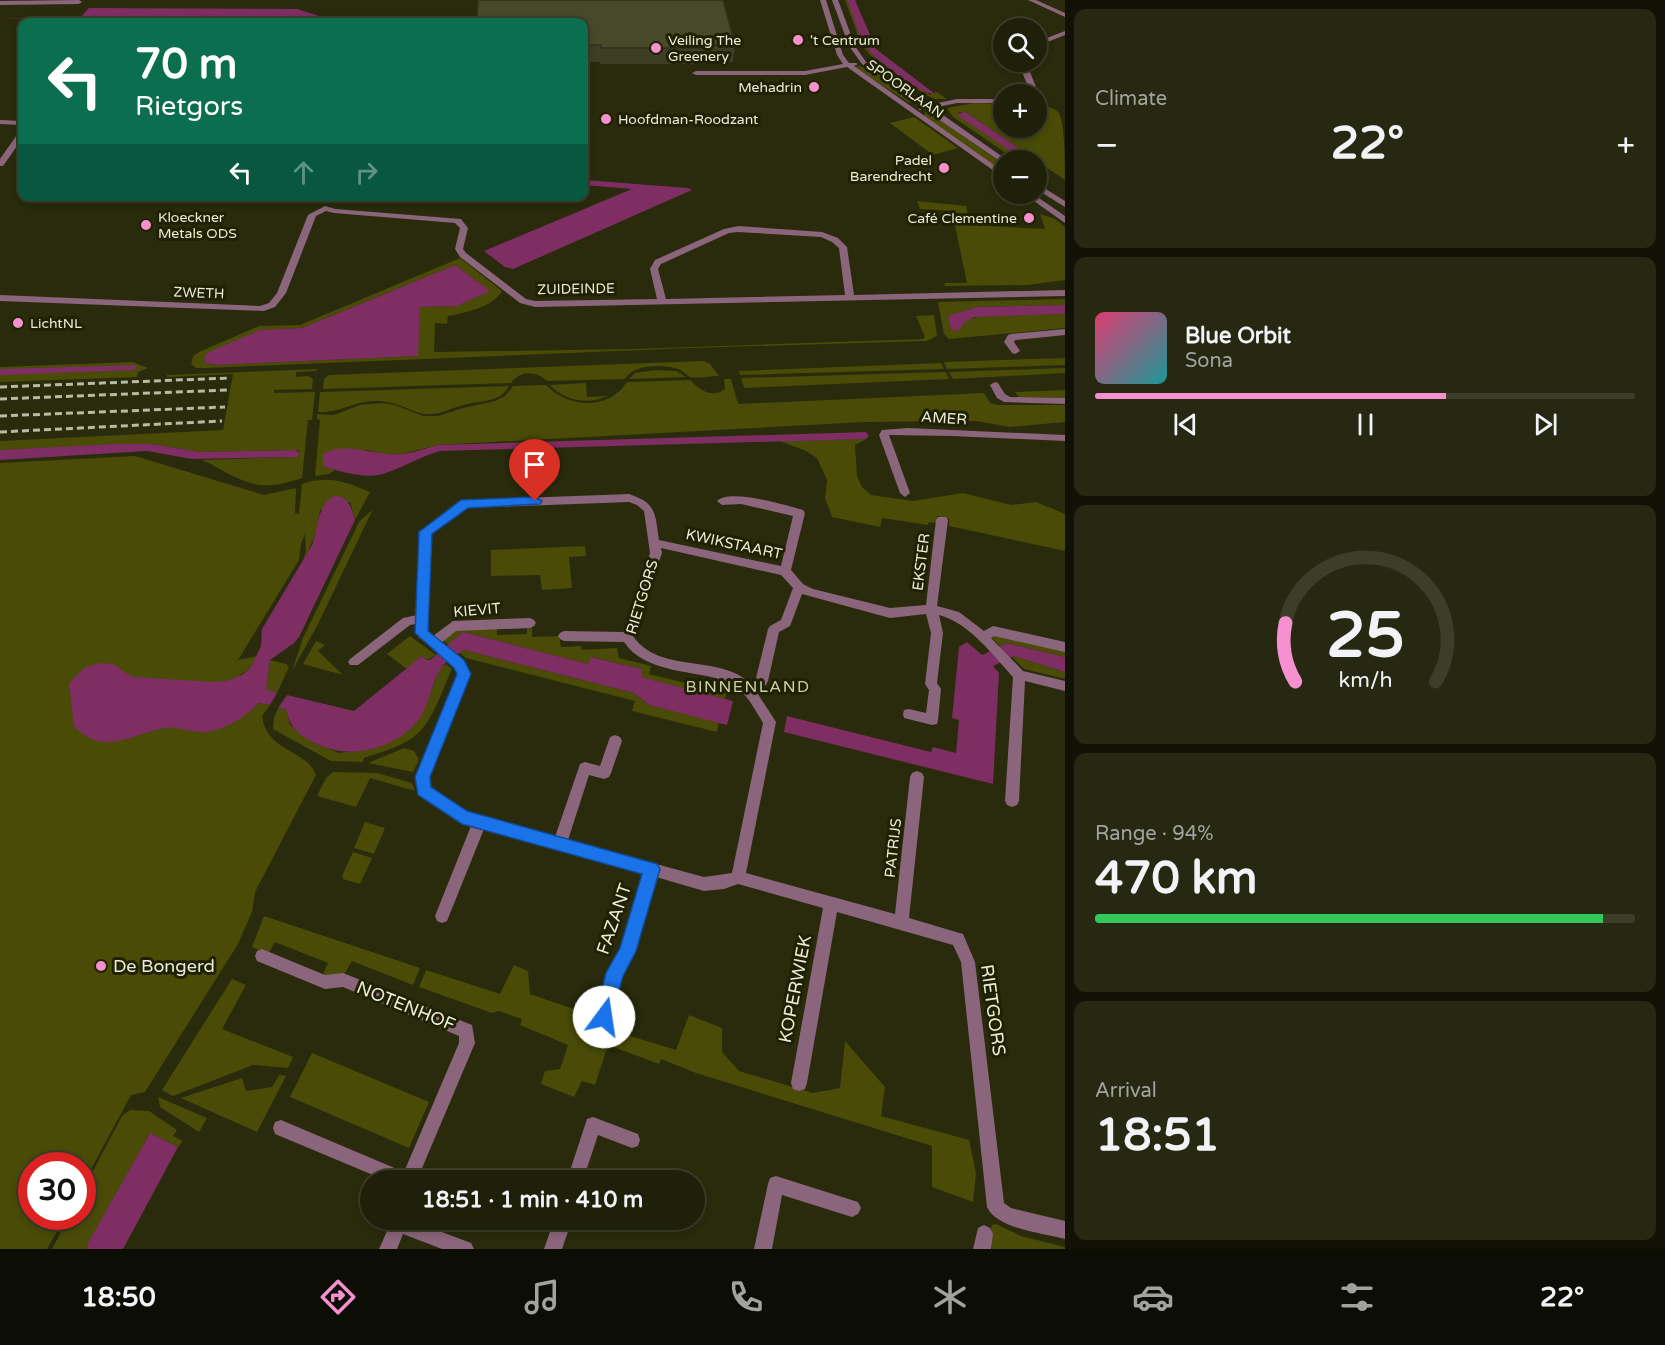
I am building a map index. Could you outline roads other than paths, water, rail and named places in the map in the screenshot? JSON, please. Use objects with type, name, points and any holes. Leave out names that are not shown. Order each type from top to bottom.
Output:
[{"type":"street","points":[[0,3],[79,2],[67,0]]},
{"type":"street","name":"SPOORLAAN","points":[[823,0],[840,55],[847,64],[993,168]]},
{"type":"street","name":"SPOORLAAN","points":[[835,0],[852,46],[864,63],[993,154]]},
{"type":"street","points":[[1032,0],[1065,15]]},
{"type":"street","points":[[1047,40],[1065,33]]},
{"type":"street","points":[[696,73],[805,73],[820,72],[847,64],[864,63]]},
{"type":"street","points":[[912,110],[957,101],[993,101]]},
{"type":"street","points":[[0,122],[18,123]]},
{"type":"street","points":[[0,128],[18,128]]},
{"type":"street","points":[[0,164],[18,139]]},
{"type":"street","points":[[1047,193],[1065,205]]},
{"type":"street","name":"ZWETH","points":[[0,298],[261,309],[277,300],[312,215],[325,203]]},
{"type":"street","name":"ZUIDEINDE","points":[[325,203],[334,211],[458,221],[464,228],[459,249],[463,255],[528,303],[1049,293]]},
{"type":"street","points":[[1042,204],[1065,220]]},
{"type":"street","points":[[662,301],[654,269],[658,262],[727,231],[738,230],[822,236],[835,240],[844,250],[850,297]]},
{"type":"street","points":[[1049,293],[1065,289]]},
{"type":"street","points":[[1049,293],[1065,293]]},
{"type":"street","points":[[1015,351],[1009,342],[1011,338],[1065,332]]},
{"type":"street","points":[[995,384],[1001,396],[1008,400],[1065,401]]},
{"type":"street","name":"AMER","points":[[905,493],[884,435],[886,432],[940,430],[970,434],[1065,438]]},
{"type":"street","name":"RIETGORS","points":[[738,877],[770,722],[747,690],[736,679],[639,653],[631,647],[627,637],[656,553],[649,510],[641,502],[629,498],[465,504],[426,532],[422,633],[459,664],[464,674],[422,777],[424,791],[462,817],[704,884],[724,882],[738,877],[958,939],[968,962],[996,1207],[1007,1216],[1065,1230]]},
{"type":"street","points":[[722,501],[741,500],[799,513],[785,571]]},
{"type":"street","name":"EKSTER","points":[[931,609],[942,520]]},
{"type":"street","name":"KWIKSTAART","points":[[655,543],[785,571],[799,587],[810,593],[890,613],[931,609],[955,615],[987,642],[1019,675]]},
{"type":"street","points":[[747,690],[762,681],[774,629],[786,623],[799,587]]},
{"type":"street","points":[[909,714],[932,720],[935,689],[931,684],[937,633],[931,609]]},
{"type":"street","points":[[354,662],[407,621],[422,619]]},
{"type":"street","name":"KIEVIT","points":[[435,645],[453,626],[530,623]]},
{"type":"street","points":[[987,642],[993,631],[1065,647]]},
{"type":"street","points":[[564,636],[627,637]]},
{"type":"street","points":[[1012,801],[1019,675],[1065,686]]},
{"type":"street","points":[[560,844],[585,768],[604,773],[615,741]]},
{"type":"street","name":"PATRIJS","points":[[902,923],[917,777]]},
{"type":"street","points":[[442,916],[480,821]]},
{"type":"street","name":"FAZANT","points":[[604,1017],[615,973],[627,951],[651,869]]},
{"type":"street","name":"KOPERWIEK","points":[[799,1083],[808,1016],[815,993],[831,903]]},
{"type":"street","name":"NOTENHOF","points":[[262,956],[325,982],[342,980],[466,1031],[467,1043],[413,1170]]},
{"type":"street","points":[[578,1170],[593,1125],[632,1140]]},
{"type":"street","points":[[281,1128],[380,1170]]},
{"type":"street","points":[[763,1249],[776,1184],[852,1209]]},
{"type":"street","points":[[388,1249],[396,1230]]},
{"type":"street","points":[[419,1230],[465,1249]]},
{"type":"street","points":[[554,1249],[560,1230]]},
{"type":"railway","points":[[0,387],[230,378]]},
{"type":"railway","points":[[0,399],[228,390]]},
{"type":"railway","points":[[0,416],[225,407]]},
{"type":"railway","points":[[0,432],[222,421]]},
{"type":"place","name":"'t Centrum","points":[[798,40]]},
{"type":"place","name":"Veiling The Greenery","points":[[656,48]]},
{"type":"place","name":"Mehadrin","points":[[814,87]]},
{"type":"place","name":"Hoofdman-Roodzant","points":[[606,119]]},
{"type":"place","name":"Padel Barendrecht","points":[[944,168]]},
{"type":"place","name":"Café Clementine","points":[[1029,218]]},
{"type":"place","name":"Kloeckner Metals ODS","points":[[146,225]]},
{"type":"place","name":"LichtNL","points":[[18,323]]},
{"type":"place","name":"De Bongerd","points":[[101,966]]},
{"type":"district","name":"BINNENLAND","points":[[748,687]]}]
